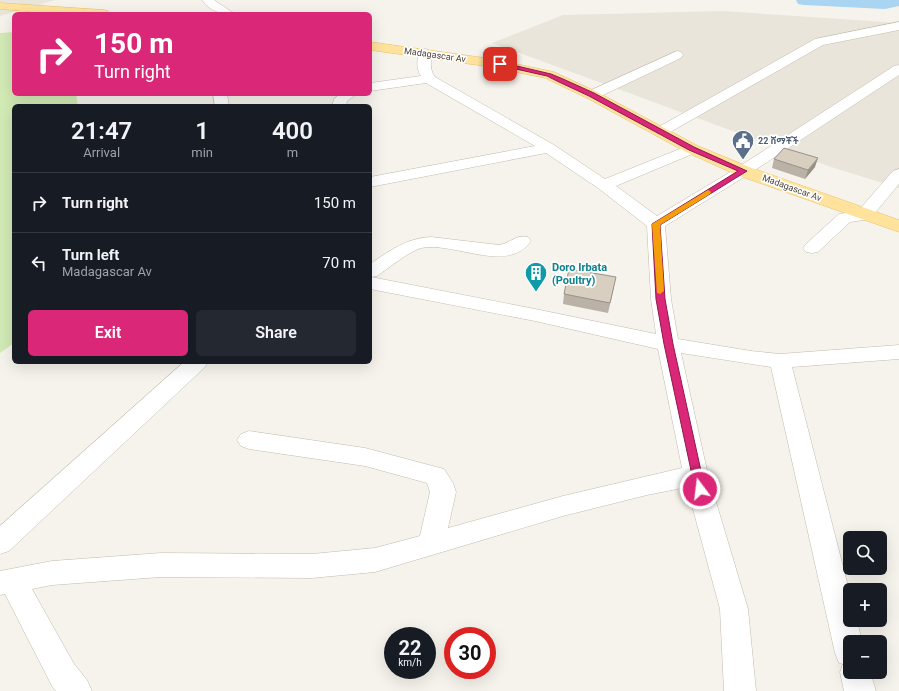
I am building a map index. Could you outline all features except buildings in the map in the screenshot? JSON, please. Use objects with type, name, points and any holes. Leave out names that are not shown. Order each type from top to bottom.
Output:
[{"type":"main road","points":[[0,6],[78,12]]},
{"type":"main road","name":"Madagascar Av","points":[[372,46],[492,63],[549,75],[592,95],[692,149],[743,171],[864,215],[899,226]]},
{"type":"street","points":[[207,0],[225,12]]},
{"type":"street","points":[[660,132],[819,42],[899,26]]},
{"type":"street","points":[[425,53],[423,67],[424,72],[429,78],[549,148],[604,185],[656,224],[661,299],[668,344],[696,475],[734,609],[740,691]]},
{"type":"street","points":[[592,95],[677,54]]},
{"type":"street","points":[[656,224],[743,171],[899,69]]},
{"type":"street","points":[[372,87],[429,78]]},
{"type":"street","points":[[340,104],[341,100],[347,96]]},
{"type":"street","points":[[372,182],[549,148]]},
{"type":"street","points":[[604,185],[692,149]]},
{"type":"street","points":[[812,248],[845,218],[864,215],[899,174]]},
{"type":"street","points":[[372,271],[388,260],[419,244],[435,243],[491,250],[510,249],[522,241]]},
{"type":"street","points":[[372,283],[535,315],[714,353],[780,361],[899,352]]},
{"type":"street","points":[[780,361],[846,635]]},
{"type":"street","points":[[0,543],[195,364]]},
{"type":"street","points":[[249,440],[365,457],[435,476],[441,483],[442,492],[431,544]]},
{"type":"street","points":[[64,686],[6,582],[52,573],[161,565],[312,566],[375,560],[492,525],[563,506],[647,485],[696,475]]},
{"type":"street","points":[[857,679],[860,691]]},
{"type":"shaded area","points":[[0,0],[55,0],[12,12],[0,16]]},
{"type":"shaded area","points":[[723,11],[899,23],[899,188],[828,166],[492,43],[563,15]]},
{"type":"green space","points":[[12,32],[12,96],[76,96],[78,104],[12,104],[12,344],[0,353],[0,33]]},
{"type":"waterway","points":[[804,0],[885,4],[899,1]]},
{"type":"slow traffic","points":[[660,291],[656,224],[708,192]]},
{"type":"place","name":"22 ሸማቾች","points":[[743,160]]},
{"type":"place","name":"Doro Irbata (Poultry)","points":[[536,292]]},
{"type":"route","points":[[500,64],[549,75],[561,80],[692,149],[743,171],[656,224],[661,299],[668,344],[700,489]]}]
